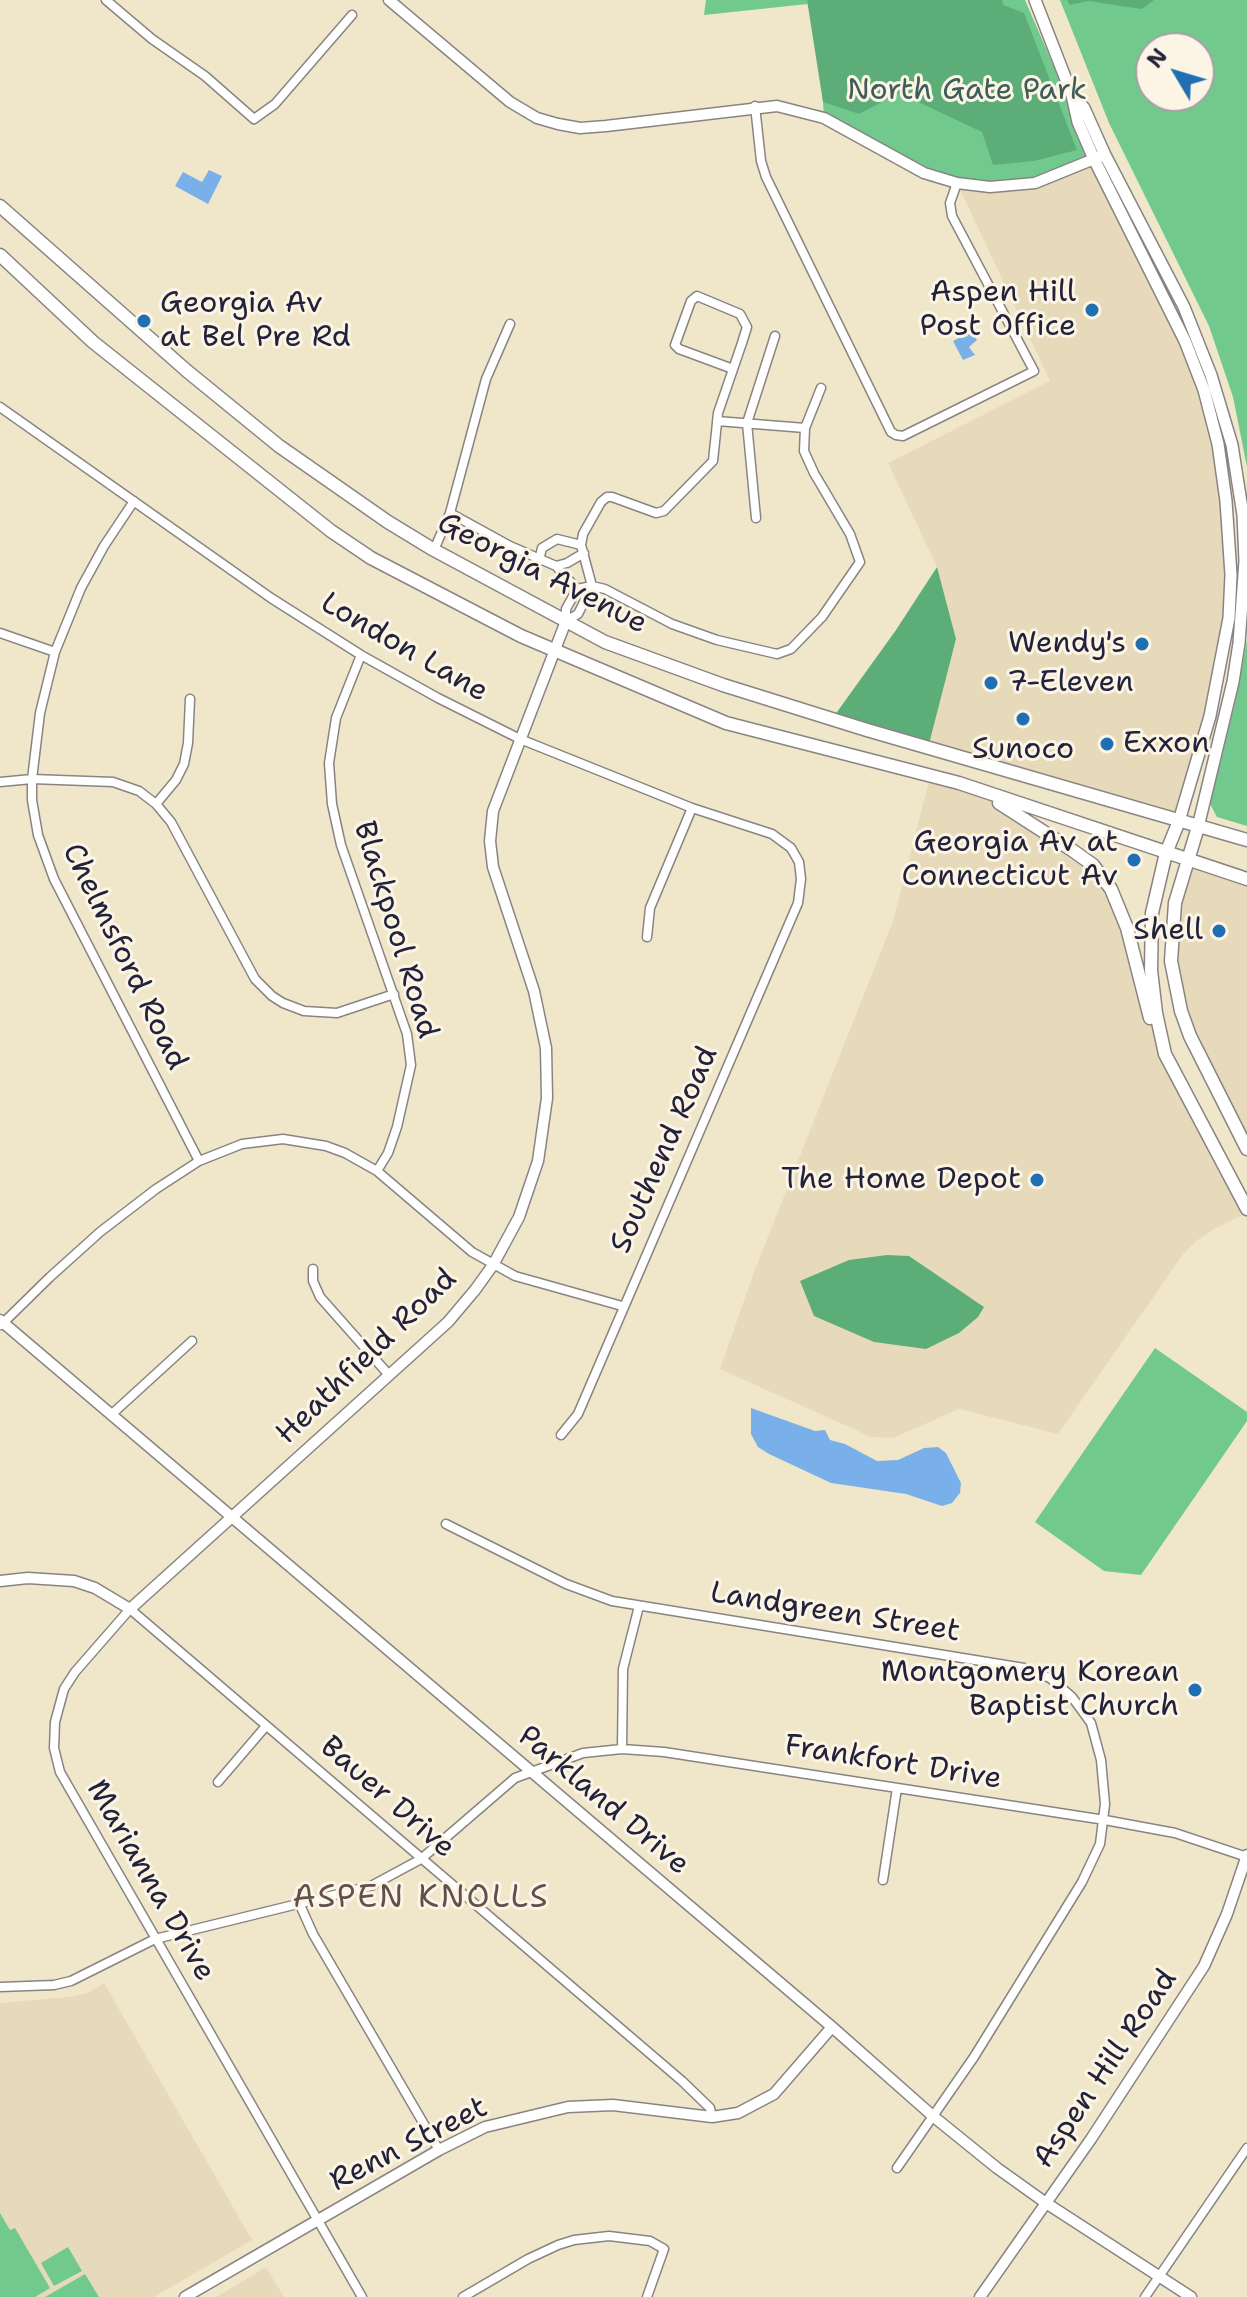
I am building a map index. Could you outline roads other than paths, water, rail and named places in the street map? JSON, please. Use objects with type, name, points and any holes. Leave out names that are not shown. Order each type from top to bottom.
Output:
[{"type":"main road","points":[[1035,0],[1072,95],[1078,122],[1175,287],[1197,337],[1228,426],[1243,515],[1245,561],[1237,656],[1198,827],[1172,916],[1171,961],[1190,1036],[1247,1149]]},
{"type":"main road","points":[[1100,157],[1185,341],[1215,428],[1224,486],[1231,575],[1229,618],[1210,716],[1155,893],[1150,930],[1152,981],[1165,1054]]},
{"type":"main road","name":"Georgia Avenue","points":[[0,206],[69,269],[279,446],[434,550],[605,642],[723,685],[882,735],[1247,840]]},
{"type":"main road","name":"Georgia Avenue","points":[[0,255],[93,342],[331,531],[371,558],[555,652],[726,723],[980,791],[1247,879]]},
{"type":"main road","points":[[980,791],[1093,865],[1111,889],[1122,912],[1151,1021],[1165,1054],[1247,1209]]},
{"type":"street","points":[[106,0],[152,39],[205,76],[254,119],[275,104],[352,15]]},
{"type":"street","points":[[389,0],[510,102],[537,118],[558,124],[580,128],[606,126],[755,106],[777,106],[816,115],[913,168],[957,183],[990,187],[1035,183],[1100,157]]},
{"type":"street","points":[[755,106],[761,161],[766,177],[891,432],[896,435],[903,436],[1034,371],[952,216],[950,203],[957,183]]},
{"type":"street","points":[[566,621],[578,614],[592,586],[582,549],[583,534],[607,497],[656,513],[676,501],[713,461],[717,421],[742,343],[746,322],[731,309],[697,296],[691,301],[675,345],[733,369]]},
{"type":"street","points":[[434,550],[450,513],[479,399],[510,324]]},
{"type":"street","points":[[756,518],[747,423],[775,336]]},
{"type":"street","points":[[566,621],[566,609],[577,589],[592,586],[605,589],[672,624],[717,640],[777,654],[791,649],[822,617],[860,562],[850,534],[804,451],[805,428],[821,388]]},
{"type":"street","name":"London Lane","points":[[0,407],[271,598],[361,655],[520,739],[692,808],[772,834],[791,848],[799,862],[801,879]]},
{"type":"street","points":[[717,421],[805,428]]},
{"type":"street","name":"Chelmsford Road","points":[[134,501],[81,588],[55,652],[40,713],[32,779],[38,835],[54,879],[199,1161]]},
{"type":"street","points":[[450,513],[556,566],[577,589]]},
{"type":"street","points":[[539,560],[542,548],[557,539],[582,549]]},
{"type":"street","points":[[556,566],[567,563],[582,549]]},
{"type":"street","name":"Heathfield Road","points":[[232,1516],[448,1322],[493,1265],[519,1217],[538,1161],[547,1098],[546,1048],[534,991],[493,867],[490,841],[493,811],[566,621]]},
{"type":"street","points":[[0,633],[55,652]]},
{"type":"street","name":"Blackpool Road","points":[[361,655],[336,718],[329,763],[332,804],[341,845],[407,1034],[411,1065],[397,1127],[388,1153],[377,1171]]},
{"type":"street","points":[[156,804],[176,780],[184,764],[190,699]]},
{"type":"street","points":[[0,782],[32,779],[113,782],[139,791],[156,804],[171,822],[255,979],[272,996],[304,1011],[337,1013],[394,994]]},
{"type":"street","points":[[647,937],[650,908],[692,808]]},
{"type":"street","name":"Southend Road","points":[[561,1435],[578,1414],[792,918],[798,903],[801,879]]},
{"type":"street","points":[[1,1323],[100,1232],[156,1189],[199,1161],[242,1144],[283,1139],[326,1146],[377,1171],[472,1252],[515,1276],[622,1306]]},
{"type":"street","points":[[313,1269],[313,1281],[320,1297],[389,1375]]},
{"type":"street","name":"Parkland Drive","points":[[1,1323],[232,1516],[934,2117],[1046,2203],[1191,2297]]},
{"type":"street","points":[[112,1414],[192,1341]]},
{"type":"street","name":"Marianna Drive","points":[[232,1516],[130,1609],[75,1672],[64,1689],[55,1722],[54,1748],[69,1791],[362,2297]]},
{"type":"street","name":"Landgreen Street","points":[[446,1524],[566,1584],[612,1601],[1024,1668],[1050,1678],[1072,1697],[1091,1723],[1101,1760],[1105,1820],[1100,1844],[1082,1882],[934,2117],[897,2168]]},
{"type":"street","name":"Bauer Drive","points":[[0,1581],[28,1578],[74,1581],[95,1588],[130,1609],[682,2081],[710,2108],[712,2117]]},
{"type":"street","points":[[622,1749],[623,1669],[639,1606]]},
{"type":"street","points":[[218,1782],[266,1726]]},
{"type":"street","name":"Frankfort Drive","points":[[0,1987],[54,1985],[78,1979],[155,1939],[371,1886],[421,1859],[515,1778],[583,1753],[622,1749],[664,1752],[1105,1820],[1175,1833],[1247,1856]]},
{"type":"street","points":[[883,1880],[897,1788]]},
{"type":"street","name":"Aspen Hill Road","points":[[980,2297],[1204,1966],[1227,1914],[1247,1856]]},
{"type":"street","points":[[300,1905],[313,1934],[439,2150]]},
{"type":"street","name":"Renn Street","points":[[185,2297],[439,2150],[485,2127],[568,2107],[613,2105],[712,2117],[738,2113],[774,2094],[832,2027]]},
{"type":"street","points":[[1145,2297],[1247,2148]]},
{"type":"street","points":[[463,2297],[528,2259],[574,2240],[609,2236],[650,2241],[664,2249],[647,2297]]},
{"type":"water","points":[[209,170],[222,176],[208,204],[175,186],[183,172],[202,182]]},
{"type":"water","points":[[972,331],[977,340],[969,347],[975,355],[963,360],[953,341]]},
{"type":"water","points":[[751,1408],[815,1431],[825,1430],[830,1440],[845,1444],[877,1461],[898,1460],[924,1448],[938,1447],[946,1453],[961,1483],[960,1493],[952,1503],[942,1506],[906,1494],[831,1483],[758,1447],[751,1434]]},
{"type":"place","name":"Aspen Hill Post Office","points":[[1092,310]]},
{"type":"place","name":"Georgia Av at Bel Pre Rd","points":[[144,321]]},
{"type":"place","name":"Wendy's","points":[[1142,644]]},
{"type":"place","name":"7-Eleven","points":[[991,683]]},
{"type":"place","name":"Sunoco","points":[[1023,719]]},
{"type":"place","name":"Exxon","points":[[1107,744]]},
{"type":"place","name":"Georgia Av at Connecticut Av","points":[[1134,860]]},
{"type":"place","name":"Shell","points":[[1219,931]]},
{"type":"place","name":"The Home Depot","points":[[1037,1180]]},
{"type":"place","name":"Montgomery Korean Baptist Church","points":[[1195,1690]]},
{"type":"district","name":"ASPEN KNOLLS","points":[[421,1899]]},
{"type":"park label","name":"North Gate Park","points":[[967,91]]}]
